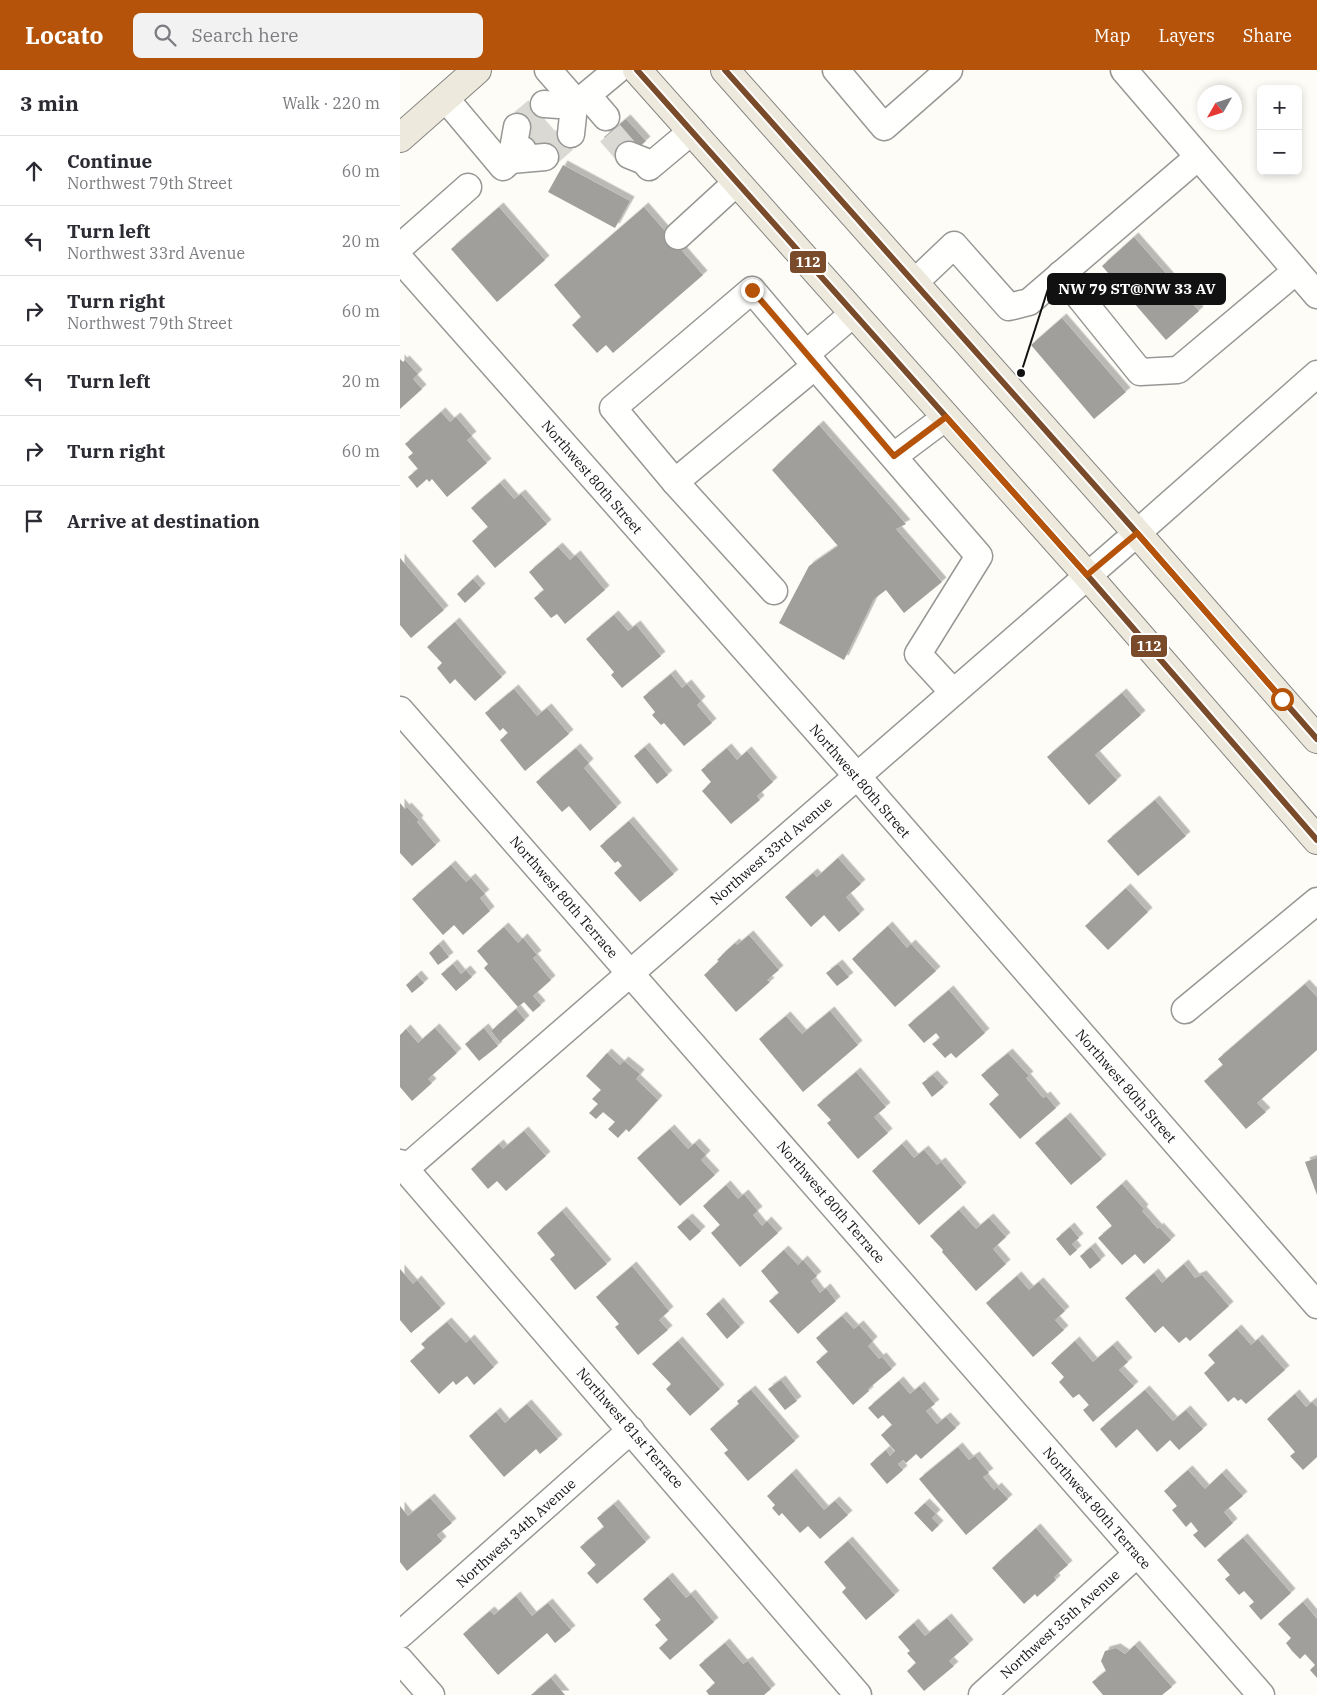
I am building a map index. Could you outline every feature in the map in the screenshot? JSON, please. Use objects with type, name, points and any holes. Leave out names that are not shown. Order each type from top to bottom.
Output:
[{"type":"main road","points":[[400,138],[477,70]]},
{"type":"main road","points":[[637,70],[1087,575],[1317,840]]},
{"type":"main road","points":[[725,70],[1137,533],[1317,739]]},
{"type":"street","points":[[548,70],[569,110],[612,124]]},
{"type":"street","points":[[569,110],[616,70]]},
{"type":"street","points":[[836,70],[884,127],[949,70]]},
{"type":"street","points":[[1124,70],[1317,295]]},
{"type":"street","points":[[444,98],[503,167],[531,142]]},
{"type":"street","points":[[638,154],[649,167],[692,131]]},
{"type":"street","points":[[914,282],[954,245],[1008,307],[1029,302],[1198,157]]},
{"type":"street","points":[[678,236],[737,182]]},
{"type":"street","points":[[400,247],[468,187]]},
{"type":"street","name":"Northwest 80th Street","points":[[400,259],[857,776],[1317,1306]]},
{"type":"street","points":[[1061,274],[1140,372],[1178,370],[1296,272]]},
{"type":"street","points":[[774,591],[675,482],[613,408],[752,290],[979,556],[918,654],[953,692]]},
{"type":"street","points":[[675,482],[811,360],[854,313]]},
{"type":"street","name":"Northwest 33rd Avenue","points":[[403,1166],[857,776],[1317,374]]},
{"type":"street","points":[[894,456],[946,417]]},
{"type":"street","name":"Northwest 80th Terrace","points":[[400,710],[1261,1695]]},
{"type":"street","points":[[1185,1010],[1317,901]]},
{"type":"street","name":"Northwest 81st Terrace","points":[[403,1166],[858,1695]]},
{"type":"street","name":"Northwest 34th Avenue","points":[[400,1635],[631,1430]]},
{"type":"street","name":"Northwest 35th Avenue","points":[[982,1695],[1137,1554]]},
{"type":"street","points":[[400,1660],[431,1695]]},
{"type":"building","points":[[626,119],[646,141],[624,160],[604,137]]},
{"type":"building","points":[[563,165],[630,201],[615,228],[548,192]]},
{"type":"building","points":[[499,207],[545,260],[497,302],[451,249]]},
{"type":"building","points":[[644,207],[703,275],[613,353],[606,345],[597,353],[572,325],[581,317],[554,285]]},
{"type":"building","points":[[1134,237],[1199,311],[1166,340],[1102,266]]},
{"type":"building","points":[[1062,318],[1126,392],[1094,419],[1031,345]]},
{"type":"building","points":[[400,359],[403,362],[405,360],[418,374],[413,379],[422,389],[400,409]]},
{"type":"building","points":[[441,412],[450,422],[456,417],[472,436],[467,440],[487,463],[447,497],[432,479],[429,482],[427,479],[417,488],[408,477],[418,469],[408,457],[413,453],[405,444]]},
{"type":"building","points":[[819,425],[906,524],[896,529],[942,582],[904,613],[886,590],[874,599],[844,660],[779,623],[809,566],[838,546],[772,470]]},
{"type":"building","points":[[500,483],[514,499],[521,494],[547,524],[495,568],[472,541],[488,527],[471,508]]},
{"type":"building","points":[[558,547],[570,560],[576,555],[605,590],[565,624],[557,614],[551,618],[534,598],[544,590],[529,572]]},
{"type":"building","points":[[400,558],[444,610],[411,638],[400,625]]},
{"type":"building","points":[[473,579],[481,588],[465,603],[457,594]]},
{"type":"building","points":[[614,615],[628,631],[636,625],[661,656],[622,688],[611,675],[614,672],[586,639]]},
{"type":"building","points":[[455,622],[502,677],[475,701],[455,679],[450,684],[437,668],[442,663],[427,647]]},
{"type":"building","points":[[671,674],[682,688],[687,684],[701,701],[697,705],[712,723],[684,746],[664,723],[661,725],[652,715],[655,712],[643,697]]},
{"type":"building","points":[[514,689],[537,716],[547,708],[569,734],[525,771],[500,740],[508,733],[503,728],[500,731],[485,713]]},
{"type":"building","points":[[1122,693],[1141,715],[1095,755],[1117,780],[1089,805],[1047,757]]},
{"type":"building","points":[[645,747],[668,775],[657,784],[634,756]]},
{"type":"building","points":[[576,748],[589,763],[584,768],[617,807],[590,831],[569,806],[562,812],[536,782]]},
{"type":"building","points":[[727,748],[737,760],[747,751],[773,782],[757,796],[760,800],[731,824],[702,791],[711,782],[701,770]]},
{"type":"building","points":[[1155,800],[1186,836],[1138,876],[1107,841]]},
{"type":"building","points":[[400,803],[405,809],[407,807],[419,820],[417,822],[436,845],[412,866],[400,853]]},
{"type":"building","points":[[629,821],[674,874],[640,902],[614,873],[622,866],[618,861],[615,863],[600,846]]},
{"type":"building","points":[[838,858],[861,884],[846,897],[860,914],[839,932],[824,915],[811,927],[785,897],[813,873],[817,877]]},
{"type":"building","points":[[451,865],[466,882],[471,878],[485,894],[480,898],[490,911],[463,935],[454,925],[443,935],[412,899]]},
{"type":"building","points":[[1126,888],[1148,912],[1108,950],[1085,926]]},
{"type":"building","points":[[888,926],[907,948],[911,944],[936,971],[895,1007],[852,959]]},
{"type":"building","points":[[504,927],[518,943],[523,938],[537,955],[533,958],[551,980],[533,996],[541,1005],[533,1012],[524,1002],[518,1007],[484,968],[488,964],[477,951]]},
{"type":"building","points":[[749,935],[779,970],[767,980],[770,982],[736,1012],[704,975],[735,943],[737,945]]},
{"type":"building","points":[[439,944],[449,957],[438,965],[429,953]]},
{"type":"building","points":[[453,964],[461,974],[466,970],[472,977],[456,991],[441,974]]},
{"type":"building","points":[[838,964],[849,977],[837,986],[826,973]]},
{"type":"building","points":[[417,975],[424,983],[412,993],[406,985]]},
{"type":"building","points":[[1305,984],[1317,997],[1317,1050],[1257,1103],[1266,1112],[1246,1129],[1204,1081],[1223,1065],[1218,1059]]},
{"type":"building","points":[[949,990],[985,1033],[956,1058],[951,1053],[945,1058],[932,1044],[940,1038],[936,1033],[924,1043],[908,1025]]},
{"type":"building","points":[[516,1009],[525,1020],[500,1042],[491,1031]]},
{"type":"building","points":[[830,1011],[858,1045],[803,1092],[759,1039],[786,1016],[802,1034]]},
{"type":"building","points":[[435,1028],[457,1053],[428,1079],[432,1083],[412,1101],[400,1087],[400,1035],[406,1029],[418,1043]]},
{"type":"building","points":[[484,1028],[498,1046],[479,1061],[465,1044]]},
{"type":"building","points":[[607,1053],[620,1065],[624,1061],[640,1074],[636,1079],[658,1100],[629,1132],[626,1129],[618,1138],[608,1129],[615,1122],[603,1112],[596,1119],[589,1113],[598,1104],[592,1099],[601,1090],[586,1076]]},
{"type":"building","points":[[1008,1053],[1029,1076],[1026,1078],[1043,1098],[1046,1096],[1056,1108],[1020,1139],[989,1104],[999,1095],[981,1075]]},
{"type":"building","points":[[856,1072],[886,1107],[874,1117],[888,1133],[858,1159],[827,1123],[831,1120],[817,1105]]},
{"type":"building","points":[[933,1075],[944,1087],[932,1097],[922,1083]]},
{"type":"building","points":[[1066,1117],[1102,1159],[1071,1185],[1035,1143]]},
{"type":"building","points":[[670,1129],[688,1149],[695,1143],[706,1155],[701,1160],[715,1175],[680,1206],[637,1158]]},
{"type":"building","points":[[524,1131],[546,1156],[506,1191],[497,1181],[488,1189],[471,1169],[499,1144],[503,1149]]},
{"type":"building","points":[[902,1144],[914,1158],[924,1150],[937,1165],[941,1162],[962,1187],[919,1225],[872,1171]]},
{"type":"building","points":[[1317,1158],[1317,1195],[1305,1162]]},
{"type":"building","points":[[1122,1184],[1144,1209],[1142,1211],[1171,1240],[1144,1264],[1135,1254],[1122,1265],[1098,1238],[1112,1226],[1096,1207]]},
{"type":"building","points":[[726,1185],[738,1199],[744,1194],[758,1211],[753,1215],[762,1226],[767,1221],[778,1233],[740,1267],[711,1233],[720,1225],[703,1206]]},
{"type":"building","points":[[959,1210],[976,1229],[989,1218],[1006,1237],[993,1249],[1006,1264],[976,1291],[930,1236]]},
{"type":"building","points":[[562,1211],[607,1264],[575,1290],[550,1259],[555,1255],[537,1233]]},
{"type":"building","points":[[688,1218],[701,1231],[690,1241],[677,1227]]},
{"type":"building","points":[[1070,1227],[1079,1238],[1072,1244],[1077,1250],[1070,1256],[1056,1239]]},
{"type":"building","points":[[1091,1247],[1101,1260],[1090,1269],[1080,1256]]},
{"type":"building","points":[[784,1250],[798,1265],[803,1260],[817,1276],[811,1281],[820,1293],[826,1288],[836,1301],[798,1334],[769,1301],[779,1293],[761,1271]]},
{"type":"building","points":[[1184,1264],[1195,1278],[1202,1275],[1229,1306],[1190,1341],[1186,1337],[1179,1343],[1163,1326],[1155,1333],[1125,1298],[1154,1273],[1162,1283]]},
{"type":"building","points":[[632,1266],[669,1311],[659,1320],[668,1330],[638,1355],[615,1327],[619,1324],[596,1297]]},
{"type":"building","points":[[400,1269],[413,1284],[417,1280],[441,1308],[411,1333],[400,1320]]},
{"type":"building","points":[[1017,1276],[1029,1290],[1039,1282],[1065,1311],[1055,1320],[1064,1330],[1033,1357],[986,1303]]},
{"type":"building","points":[[719,1302],[740,1327],[727,1339],[706,1314]]},
{"type":"building","points":[[842,1316],[854,1329],[859,1325],[873,1341],[868,1346],[879,1359],[882,1357],[892,1369],[868,1389],[869,1391],[853,1405],[816,1362],[828,1352],[816,1338]]},
{"type":"building","points":[[447,1322],[466,1343],[470,1339],[494,1367],[474,1385],[467,1376],[456,1385],[453,1381],[439,1394],[410,1361],[425,1348],[421,1344]]},
{"type":"building","points":[[1237,1329],[1251,1345],[1258,1339],[1285,1370],[1246,1404],[1241,1399],[1238,1401],[1234,1397],[1228,1402],[1204,1373],[1215,1363],[1208,1355]]},
{"type":"building","points":[[678,1341],[720,1389],[690,1416],[666,1389],[671,1384],[652,1364]]},
{"type":"building","points":[[1075,1341],[1093,1362],[1113,1345],[1128,1362],[1119,1370],[1134,1386],[1093,1422],[1083,1410],[1089,1405],[1079,1394],[1073,1398],[1059,1382],[1064,1377],[1051,1363]]},
{"type":"building","points":[[781,1380],[797,1401],[785,1410],[768,1389]]},
{"type":"building","points":[[899,1381],[910,1394],[920,1386],[935,1404],[926,1411],[937,1424],[946,1417],[956,1428],[921,1459],[916,1454],[906,1463],[903,1460],[898,1464],[903,1470],[887,1484],[870,1464],[886,1450],[890,1456],[895,1451],[881,1435],[892,1425],[883,1415],[878,1419],[868,1408]]},
{"type":"building","points":[[751,1390],[795,1441],[748,1481],[724,1453],[728,1450],[710,1429],[739,1404],[737,1401]]},
{"type":"building","points":[[1145,1390],[1173,1421],[1186,1410],[1203,1429],[1179,1450],[1170,1440],[1157,1452],[1137,1429],[1116,1448],[1100,1429]]},
{"type":"building","points":[[1295,1394],[1306,1407],[1312,1402],[1317,1407],[1317,1457],[1303,1470],[1290,1456],[1295,1452],[1267,1419]]},
{"type":"building","points":[[527,1404],[558,1439],[540,1454],[536,1449],[504,1477],[469,1436],[496,1412],[505,1423]]},
{"type":"building","points":[[958,1447],[969,1460],[975,1456],[989,1473],[983,1477],[994,1490],[997,1487],[1008,1499],[966,1535],[919,1479]]},
{"type":"building","points":[[1188,1470],[1205,1489],[1222,1473],[1243,1496],[1224,1512],[1233,1523],[1205,1548],[1193,1535],[1198,1531],[1191,1522],[1186,1527],[1172,1510],[1177,1506],[1164,1491]]},
{"type":"building","points":[[792,1473],[824,1510],[835,1501],[848,1515],[820,1539],[808,1526],[800,1533],[782,1513],[779,1516],[772,1508],[775,1505],[767,1496]]},
{"type":"building","points":[[430,1498],[452,1523],[437,1535],[442,1541],[407,1571],[400,1562],[400,1506],[408,1516]]},
{"type":"building","points":[[925,1503],[936,1514],[932,1518],[939,1525],[932,1532],[914,1513]]},
{"type":"building","points":[[614,1504],[646,1542],[597,1584],[587,1573],[596,1565],[580,1547],[604,1527],[597,1518]]},
{"type":"building","points":[[1036,1528],[1068,1565],[1054,1577],[1056,1580],[1037,1597],[1035,1594],[1024,1604],[992,1568]]},
{"type":"building","points":[[1243,1538],[1291,1593],[1261,1620],[1249,1606],[1254,1602],[1244,1591],[1239,1595],[1225,1579],[1230,1575],[1217,1560]]},
{"type":"building","points":[[848,1541],[895,1595],[866,1620],[842,1592],[846,1588],[824,1562]]},
{"type":"building","points":[[668,1577],[686,1598],[691,1594],[714,1622],[670,1660],[659,1648],[668,1640],[655,1625],[661,1620],[643,1599]]},
{"type":"building","points":[[516,1596],[532,1616],[548,1603],[571,1630],[555,1643],[547,1633],[498,1675],[463,1634],[490,1611],[494,1615]]},
{"type":"building","points":[[1303,1602],[1317,1619],[1317,1678],[1310,1670],[1315,1665],[1305,1654],[1300,1659],[1292,1651],[1286,1643],[1291,1638],[1278,1624]]},
{"type":"building","points":[[947,1618],[969,1644],[949,1661],[954,1666],[924,1691],[907,1671],[916,1663],[907,1653],[910,1651],[898,1637],[914,1623],[925,1636]]},
{"type":"building","points":[[725,1643],[743,1664],[748,1661],[771,1689],[764,1695],[709,1695],[706,1691],[715,1683],[699,1665]]},
{"type":"building","points":[[1135,1645],[1172,1687],[1162,1695],[1103,1695],[1092,1682],[1106,1671],[1101,1661],[1105,1651],[1116,1648],[1125,1654]]},
{"type":"building","points":[[551,1678],[565,1695],[531,1695]]},
{"type":"tunnel","points":[[517,127],[544,104]]},
{"type":"tunnel","points":[[531,143],[558,119]]},
{"type":"tunnel","points":[[610,133],[629,155]]},
{"type":"tunnel","points":[[545,157],[571,134]]},
{"type":"transit line","name":"112","points":[[637,70],[1087,575],[1317,840]]},
{"type":"transit line","name":"112","points":[[725,70],[1137,533],[1317,739]]},
{"type":"place","name":"NW 79 ST@NW 33 AV","points":[[1021,373]]},
{"type":"route","points":[[752,290],[815,366],[894,456],[946,417],[1087,575],[1137,533],[1282,699]]}]
